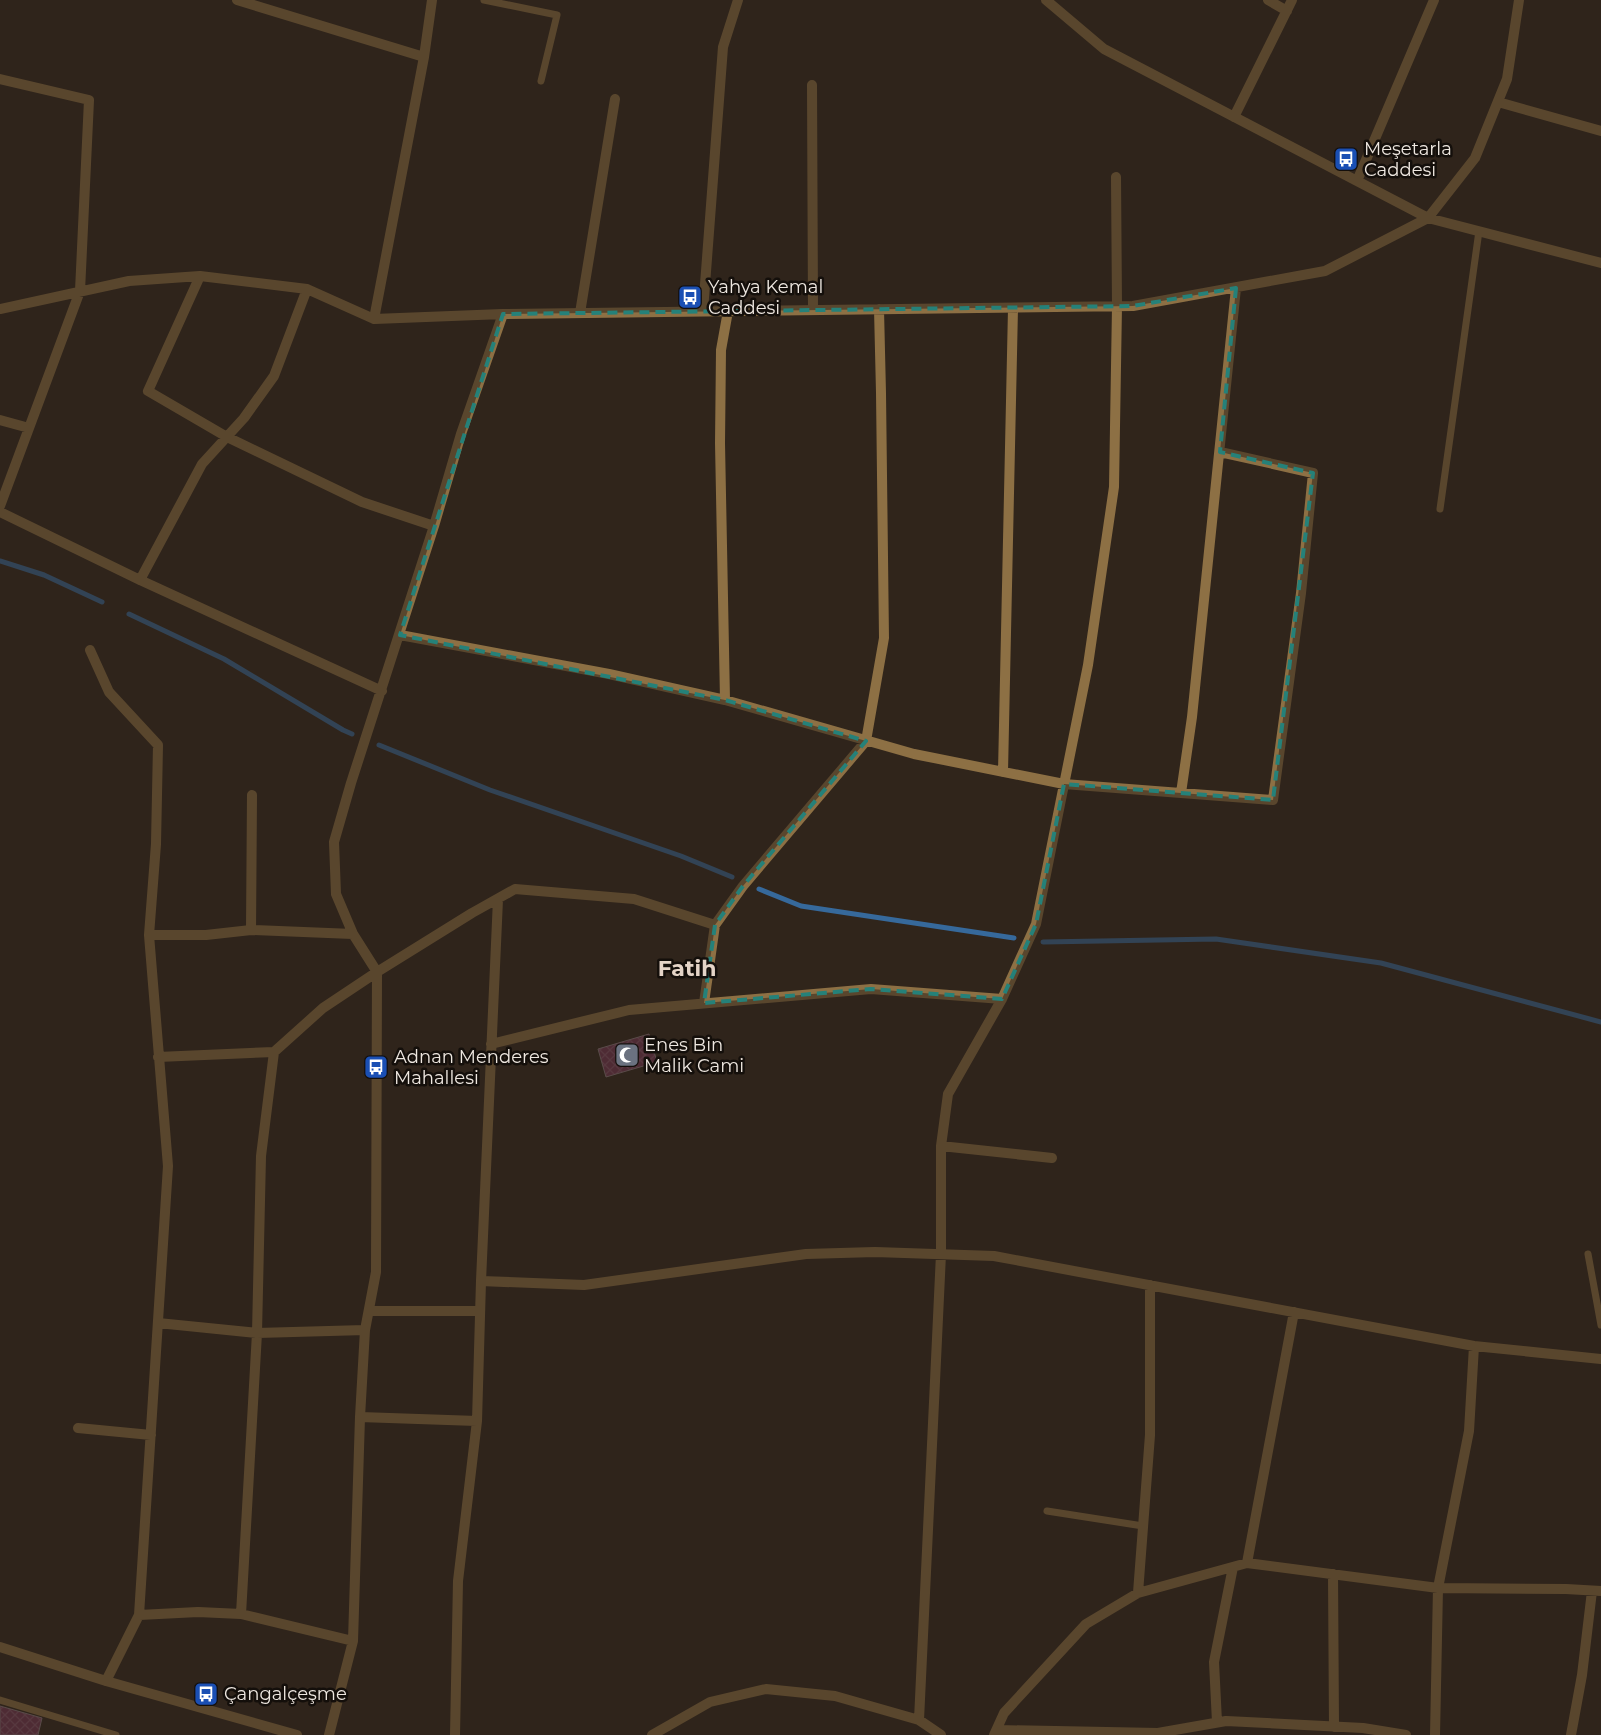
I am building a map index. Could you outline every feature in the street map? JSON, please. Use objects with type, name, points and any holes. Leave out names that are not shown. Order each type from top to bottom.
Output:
[{"type":"street","points":[[237,0],[424,57]]},
{"type":"street","points":[[374,319],[424,57],[432,0]]},
{"type":"street","points":[[703,311],[723,47],[738,0]]},
{"type":"street","points":[[1046,0],[1104,49],[1428,218],[1601,263]]},
{"type":"street","points":[[1268,0],[1286,11]]},
{"type":"street","points":[[1234,117],[1292,0]]},
{"type":"street","points":[[1357,181],[1434,0]]},
{"type":"street","points":[[0,309],[129,281],[200,276],[307,289],[374,319],[503,314],[1133,306],[1325,271],[1428,218],[1475,158],[1507,79],[1518,0]]},
{"type":"street","points":[[0,79],[89,100],[80,292],[0,506]]},
{"type":"street","points":[[812,85],[813,310]]},
{"type":"street","points":[[580,313],[615,99]]},
{"type":"street","points":[[1498,102],[1601,131]]},
{"type":"street","points":[[919,1720],[941,1254],[941,1146],[948,1094],[1002,999],[1036,924],[1088,665],[1114,486],[1116,177]]},
{"type":"street","points":[[200,276],[148,391],[227,437],[362,502],[434,526]]},
{"type":"street","points":[[1181,793],[1192,717],[1236,288]]},
{"type":"street","points":[[140,580],[202,464],[244,418],[274,376],[307,289]]},
{"type":"street","points":[[1003,772],[1013,308]]},
{"type":"street","points":[[704,1003],[715,925],[743,886],[866,740],[884,638],[882,393],[879,309]]},
{"type":"street","points":[[725,700],[720,443],[721,350],[728,311]]},
{"type":"street","points":[[329,1735],[353,1642],[360,1417],[365,1330],[376,1272],[377,972],[353,934],[336,894],[334,842],[434,526],[461,434],[503,314]]},
{"type":"street","points":[[0,420],[29,428]]},
{"type":"street","points":[[400,635],[608,674],[725,700],[914,754],[1064,784],[1273,800],[1301,593],[1313,473],[1220,452]]},
{"type":"street","points":[[0,512],[140,580],[382,691]]},
{"type":"street","points":[[90,650],[109,692],[158,745],[156,844],[148,935],[168,1166],[139,1614],[106,1681]]},
{"type":"street","points":[[251,930],[252,795]]},
{"type":"street","points":[[158,1057],[274,1052],[323,1008],[377,972],[515,889],[634,899],[715,925]]},
{"type":"street","points":[[454,1735],[458,1581],[477,1421],[481,1281],[498,899]]},
{"type":"street","points":[[148,935],[206,935],[251,930],[353,934]]},
{"type":"street","points":[[492,1044],[629,1010],[704,1003],[871,989],[1002,999]]},
{"type":"street","points":[[242,1614],[257,1333],[261,1156],[274,1052]]},
{"type":"street","points":[[941,1146],[1052,1158]]},
{"type":"street","points":[[481,1281],[584,1285],[806,1254],[875,1252],[994,1256],[1474,1346],[1601,1359]]},
{"type":"street","points":[[1138,1593],[1150,1435],[1150,1285]]},
{"type":"street","points":[[369,1311],[480,1311]]},
{"type":"street","points":[[1247,1563],[1294,1312]]},
{"type":"street","points":[[158,1323],[257,1333],[365,1330]]},
{"type":"street","points":[[1435,1735],[1438,1588],[1470,1432],[1474,1346]]},
{"type":"street","points":[[360,1417],[477,1421]]},
{"type":"street","points":[[78,1428],[151,1435]]},
{"type":"street","points":[[1406,1735],[1363,1728],[1226,1721],[1158,1733],[996,1732],[1004,1714],[1086,1624],[1138,1593],[1247,1563],[1438,1588],[1597,1591],[1571,1735]]},
{"type":"street","points":[[1217,1722],[1214,1662],[1234,1567]]},
{"type":"street","points":[[1333,1574],[1334,1727]]},
{"type":"street","points":[[139,1614],[198,1612],[242,1614],[353,1642]]},
{"type":"street","points":[[0,1647],[106,1681],[297,1735]]},
{"type":"street","points":[[652,1735],[710,1702],[766,1689],[835,1696],[919,1720],[941,1735]]},
{"type":"lane","points":[[484,0],[557,15],[541,81]]},
{"type":"lane","points":[[1440,509],[1479,231]]},
{"type":"lane","points":[[1588,1254],[1601,1325]]},
{"type":"lane","points":[[1047,1511],[1143,1526]]},
{"type":"lane","points":[[0,1700],[116,1735]]},
{"type":"highlighted area","points":[[1236,288],[1220,452],[1313,473],[1273,800],[1064,784],[1036,924],[1002,999],[871,989],[704,1003],[715,925],[743,886],[866,741],[725,700],[400,635],[503,314],[1133,306]]},
{"type":"building","name":"Enes Bin Malik Cami","points":[[649,1034],[657,1062],[606,1077],[598,1049]]},
{"type":"building","points":[[0,1706],[42,1718],[38,1735],[0,1735]]},
{"type":"waterway","points":[[0,561],[44,575],[102,602]]},
{"type":"waterway","points":[[129,614],[224,659],[352,734]]},
{"type":"waterway","points":[[379,745],[490,790],[681,856],[732,877]]},
{"type":"waterway","points":[[759,889],[801,906],[1014,938]]},
{"type":"waterway","points":[[1043,942],[1216,939],[1381,963],[1601,1022]]},
{"type":"place","name":"Meşetarla Caddesi","points":[[1346,159]]},
{"type":"place","name":"Yahya Kemal Caddesi","points":[[690,297]]},
{"type":"place","name":"Enes Bin Malik Cami","points":[[627,1055]]},
{"type":"place","name":"Adnan Menderes Mahallesi","points":[[376,1067]]},
{"type":"place","name":"Çangalçeşme","points":[[206,1694]]},
{"type":"district","name":"Fatih","points":[[687,968]]}]
